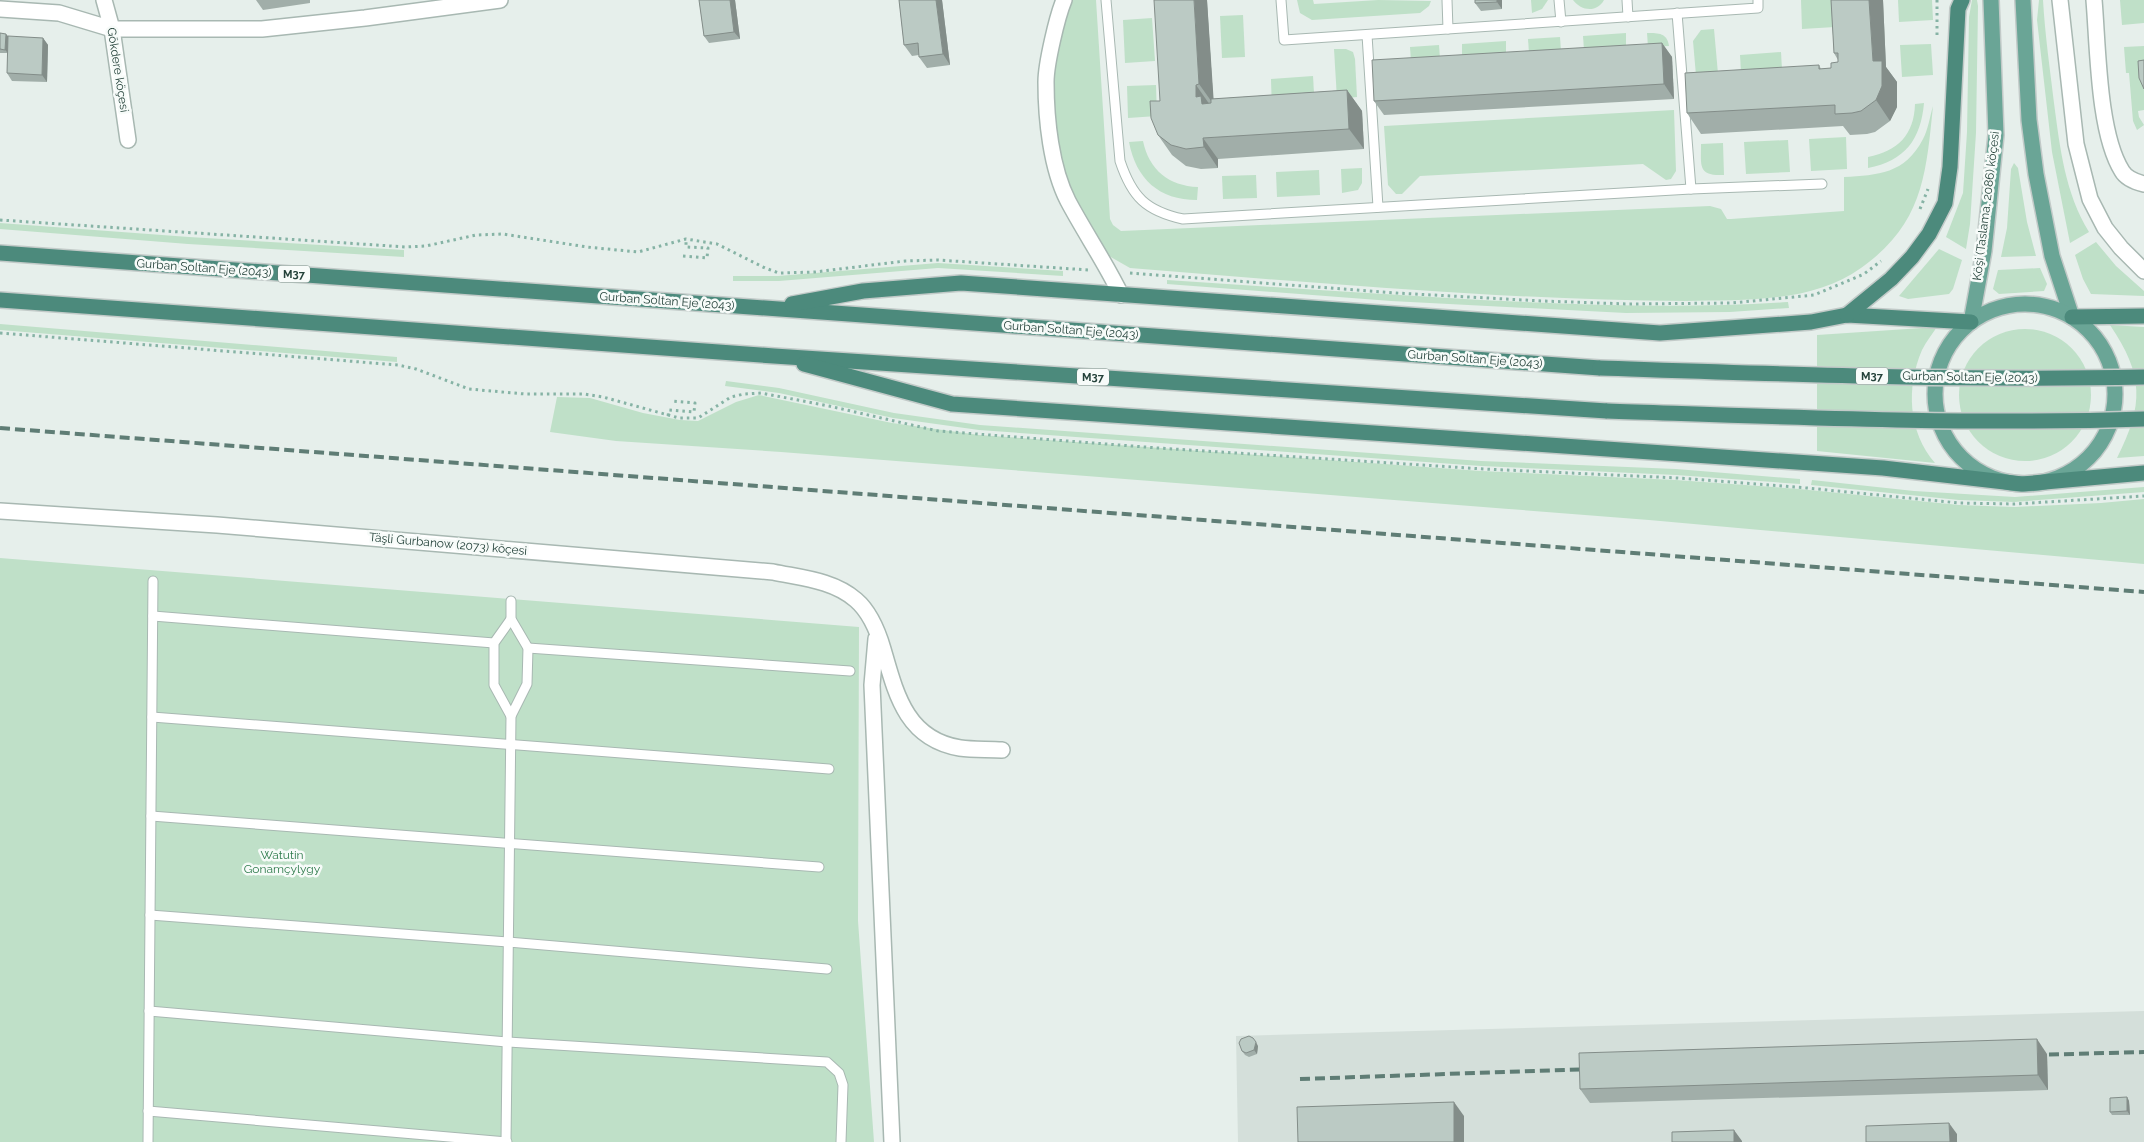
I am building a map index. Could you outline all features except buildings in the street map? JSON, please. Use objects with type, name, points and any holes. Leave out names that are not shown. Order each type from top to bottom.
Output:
[{"type":"highway","points":[[1847,316],[1891,279],[1912,258],[1929,234],[1945,203],[1950,167],[1960,3]]},
{"type":"highway","name":"Gurban Soltan Eje (2043)","points":[[0,253],[1600,368],[1802,375],[2077,379],[2144,377]]},
{"type":"highway","points":[[768,308],[863,291],[961,283],[1660,333],[1811,322],[1847,316],[1971,322]]},
{"type":"highway","name":"M37","points":[[0,300],[774,356],[1608,411],[1798,417],[2075,421],[2144,419]]},
{"type":"highway","points":[[2072,317],[2144,316]]},
{"type":"highway","points":[[774,356],[952,404],[1884,468],[2022,484],[2144,473]]},
{"type":"main road","name":"Köşi (Taslama, 2086) köçesi","points":[[1971,322],[1984,251],[1996,135],[1991,0]]},
{"type":"main road","points":[[2025,3],[2029,120],[2036,174],[2052,256],[2072,317]]},
{"type":"main road","points":[[2032,303],[2053,308],[2072,317],[2091,331],[2105,350],[2113,372],[2115,396],[2111,419],[2102,441],[2087,459],[2068,473],[2046,482],[2022,484],[1995,480],[1970,466],[1951,446],[1938,422],[1934,394],[1938,366],[1951,342],[1971,322],[1989,310],[2010,304],[2032,303]]},
{"type":"street","name":"Gökdere köçesi","points":[[104,0],[112,29],[128,140]]},
{"type":"street","points":[[0,10],[59,14],[112,29],[262,29],[500,0]]},
{"type":"street","points":[[1064,0],[1046,80],[1052,159],[1068,200],[1121,294]]},
{"type":"street","points":[[2060,0],[2076,144],[2090,198],[2105,228],[2121,248],[2144,271]]},
{"type":"street","points":[[2094,0],[2103,109],[2111,150],[2122,172],[2135,182],[2144,184]]},
{"type":"street","name":"Täşli Gurbanow (2073) köçesi","points":[[0,511],[216,525],[774,572],[822,582],[843,590],[858,601],[877,628],[899,702],[914,725],[935,739],[959,748],[1002,750]]},
{"type":"street","points":[[877,628],[872,685],[892,1142]]},
{"type":"lane","points":[[1106,0],[1120,161],[1126,180],[1142,202],[1161,214],[1183,219],[1690,189],[1822,184]]},
{"type":"lane","points":[[1281,0],[1284,40],[1758,8],[1758,0]]},
{"type":"lane","points":[[1447,0],[1448,29]]},
{"type":"lane","points":[[1559,0],[1560,22]]},
{"type":"lane","points":[[1627,0],[1628,17]]},
{"type":"lane","points":[[1677,13],[1690,189]]},
{"type":"lane","points":[[1367,35],[1378,207]]},
{"type":"lane","points":[[148,1142],[153,581]]},
{"type":"lane","points":[[148,1111],[506,1142],[509,745],[511,716],[527,684],[528,648],[511,619],[511,601]]},
{"type":"lane","points":[[153,616],[494,643]]},
{"type":"lane","points":[[511,619],[494,643],[494,685],[511,716]]},
{"type":"lane","points":[[528,648],[850,671]]},
{"type":"lane","points":[[152,717],[828,769]]},
{"type":"lane","points":[[151,816],[819,867]]},
{"type":"lane","points":[[150,915],[508,942],[827,969]]},
{"type":"lane","points":[[149,1012],[507,1042],[827,1062],[839,1073],[843,1086],[841,1142]]},
{"type":"path","points":[[1937,0],[1937,45]]},
{"type":"path","points":[[1917,216],[1928,187]]},
{"type":"path","points":[[0,220],[406,247],[426,246],[476,235],[503,234],[587,247],[638,252],[686,239],[717,244],[765,268],[779,272],[815,272],[905,261],[938,260],[1396,293],[1628,304],[1732,303],[1814,295],[1864,274],[1884,260]]},
{"type":"path","points":[[683,256],[707,258],[708,248],[686,247],[686,239]]},
{"type":"path","points":[[668,416],[668,410],[694,412],[695,403],[672,402]]},
{"type":"shaded area","points":[[2144,1011],[2144,1142],[1238,1142],[1236,1036]]},
{"type":"green space","points":[[1070,0],[1096,0],[1110,219],[1113,225],[1121,231],[1710,206],[1721,209],[1727,219],[1844,211],[1844,177],[1868,175],[1890,170],[1908,159],[1916,151],[1925,135],[1933,106],[1928,154],[1918,196],[1909,216],[1882,251],[1861,268],[1842,279],[1800,294],[1731,300],[1614,300],[1359,286],[1130,268],[1102,252],[1077,221],[1050,126],[1054,61]]},
{"type":"green space","points":[[1297,0],[1313,0],[1314,4],[1378,0],[1431,1],[1429,6],[1420,13],[1312,20],[1300,13]]},
{"type":"green space","points":[[1531,0],[1548,0],[1542,9],[1532,13]]},
{"type":"green space","points":[[1573,0],[1604,0],[1597,7],[1589,9],[1576,4]]},
{"type":"green space","points":[[1801,0],[1834,0],[1835,27],[1802,29]]},
{"type":"green space","points":[[1898,0],[1932,0],[1933,20],[1899,22]]},
{"type":"green space","points":[[1972,0],[1977,0],[1978,6],[1976,133],[1970,224],[1966,249],[1946,237],[1963,193],[1967,132],[1969,17]]},
{"type":"green space","points":[[2039,0],[2043,0],[2054,103],[2065,170],[2074,202],[2089,232],[2070,243],[2052,152],[2037,20]]},
{"type":"green space","points":[[2120,0],[2144,0],[2144,23],[2122,25]]},
{"type":"green space","points":[[1243,15],[1245,57],[1222,58],[1220,16]]},
{"type":"green space","points":[[1152,18],[1155,61],[1125,63],[1123,20]]},
{"type":"green space","points":[[1714,29],[1719,85],[1697,87],[1693,41],[1701,30]]},
{"type":"green space","points":[[1626,33],[1626,47],[1584,50],[1583,36]]},
{"type":"green space","points":[[1647,33],[1664,36],[1669,46],[1648,47]]},
{"type":"green space","points":[[1560,37],[1561,51],[1529,53],[1528,39]]},
{"type":"green space","points":[[1506,41],[1506,55],[1462,58],[1462,44]]},
{"type":"green space","points":[[1931,44],[1933,75],[1902,77],[1900,45]]},
{"type":"green space","points":[[1439,45],[1440,59],[1411,61],[1410,47]]},
{"type":"green space","points":[[2144,46],[2144,110],[2138,111],[2144,125],[2137,130],[2133,121],[2129,73],[2126,73],[2124,47]]},
{"type":"green space","points":[[1334,49],[1346,49],[1353,52],[1357,97],[1337,99]]},
{"type":"green space","points":[[1781,52],[1783,87],[1742,89],[1740,55]]},
{"type":"green space","points":[[1313,76],[1315,110],[1272,113],[1271,79]]},
{"type":"green space","points":[[1156,85],[1157,116],[1128,118],[1127,86]]},
{"type":"green space","points":[[1924,103],[1919,127],[1915,138],[1909,146],[1892,160],[1868,168],[1868,157],[1888,151],[1902,140],[1908,133],[1911,125],[1915,104]]},
{"type":"green space","points":[[1674,110],[1676,171],[1671,179],[1666,180],[1643,164],[1420,176],[1402,194],[1396,194],[1388,185],[1384,126]]},
{"type":"green space","points":[[1846,137],[1847,169],[1811,171],[1809,139]]},
{"type":"green space","points":[[1788,140],[1790,172],[1746,174],[1744,142]]},
{"type":"green space","points":[[1143,141],[1155,168],[1169,180],[1198,187],[1197,200],[1171,196],[1151,185],[1137,167],[1129,142]]},
{"type":"green space","points":[[1723,143],[1724,175],[1705,172],[1701,164],[1701,144]]},
{"type":"green space","points":[[2014,163],[2018,168],[2027,222],[2036,256],[2001,257],[2007,228],[2011,169]]},
{"type":"green space","points":[[1362,168],[1362,183],[1358,190],[1342,193],[1341,169]]},
{"type":"green space","points":[[1319,170],[1320,195],[1277,197],[1276,172]]},
{"type":"green space","points":[[1256,175],[1257,198],[1223,199],[1222,176]]},
{"type":"green space","points":[[0,223],[404,250],[404,257],[188,244],[0,229]]},
{"type":"green space","points":[[2096,242],[2116,266],[2144,291],[2144,296],[2091,294],[2083,279],[2075,255]]},
{"type":"green space","points":[[1939,249],[1962,260],[1953,289],[1949,294],[1908,299],[1899,296]]},
{"type":"green space","points":[[938,263],[1063,271],[1063,276],[938,268],[779,281],[733,281],[733,276],[778,276]]},
{"type":"green space","points":[[2040,268],[2047,284],[2044,291],[1999,294],[1993,289],[1998,270]]},
{"type":"green space","points":[[1167,280],[1442,298],[1635,306],[1788,302],[1789,308],[1730,312],[1626,313],[1391,301],[1167,284]]},
{"type":"green space","points":[[0,324],[397,357],[397,362],[0,330]]},
{"type":"green space","points":[[2110,325],[2144,327],[2144,456],[2117,458],[2132,422],[2136,406],[2136,390],[2129,359]]},
{"type":"green space","points":[[1937,327],[1922,350],[1913,379],[1912,394],[1912,409],[1919,437],[1935,463],[1817,451],[1817,335]]},
{"type":"green space","points":[[2025,329],[2038,330],[2050,334],[2072,348],[2086,370],[2090,382],[2090,408],[2086,420],[2072,442],[2050,456],[2038,460],[2025,461],[2012,460],[2000,456],[1978,442],[1964,420],[1960,408],[1959,395],[1960,382],[1964,370],[1978,348],[2000,334],[2012,330]]},
{"type":"green space","points":[[726,381],[779,388],[894,413],[980,425],[1481,461],[1676,469],[1800,479],[1800,484],[1676,475],[1481,466],[979,430],[893,418],[779,393],[725,386]]},
{"type":"green space","points":[[759,395],[892,423],[979,435],[1481,471],[1676,480],[1799,489],[1959,505],[2015,507],[2144,499],[2144,564],[1649,520],[781,452],[616,441],[550,432],[557,397],[590,398],[643,413],[680,420],[698,421],[736,402]]},
{"type":"green space","points":[[1812,480],[1914,491],[2015,497],[2144,487],[2144,492],[2014,502],[1959,500],[1811,485]]},
{"type":"green space","name":"Watutin Gonamçylygy","points":[[0,558],[859,627],[858,921],[874,1142],[0,1142]]},
{"type":"railway","points":[[0,428],[2144,592]]},
{"type":"railway","points":[[2034,1055],[2144,1052]]},
{"type":"railway","points":[[1300,1079],[1592,1069]]}]
